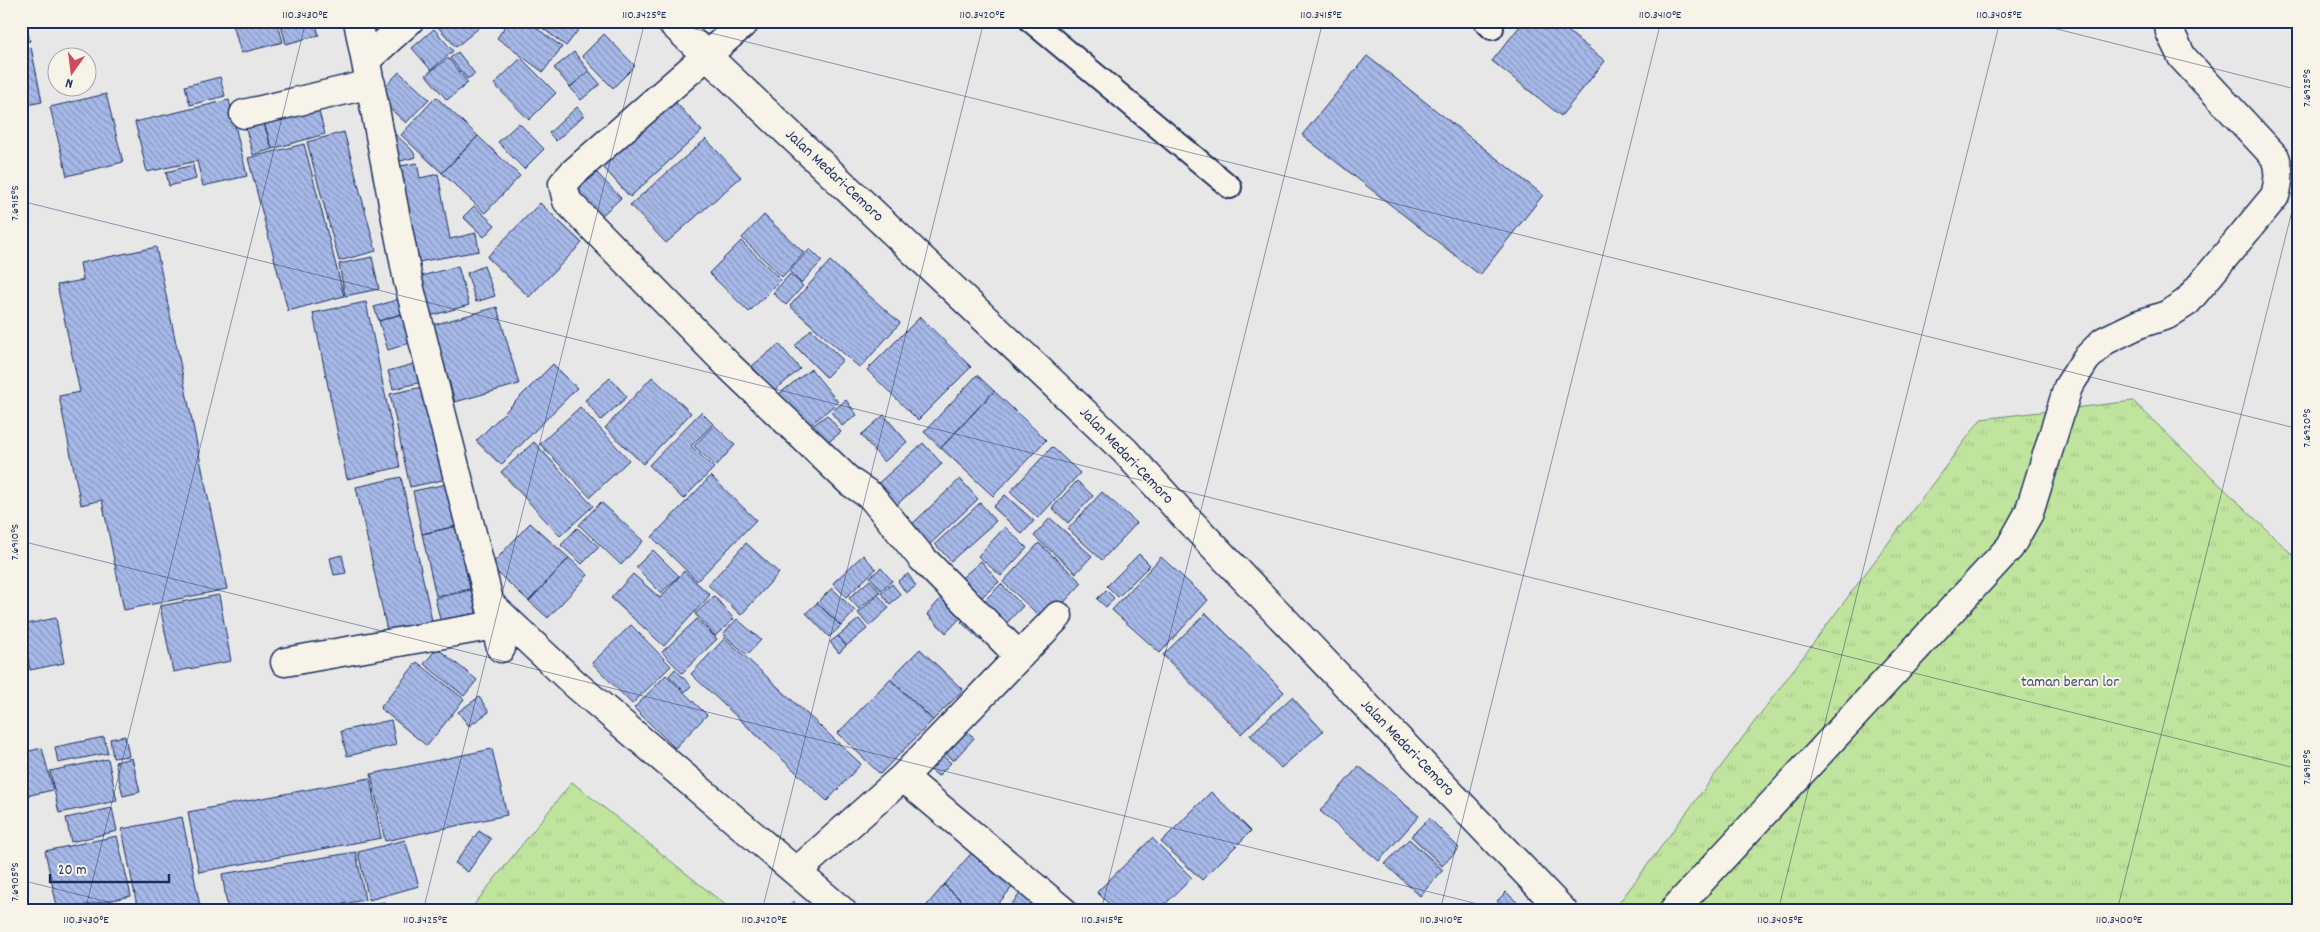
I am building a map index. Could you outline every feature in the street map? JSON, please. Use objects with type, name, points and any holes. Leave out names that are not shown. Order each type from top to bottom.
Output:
[{"type":"street","points":[[358,21],[408,281],[495,625],[574,683],[842,911]]},
{"type":"street","points":[[244,114],[368,72],[409,21]]},
{"type":"street","name":"Jalan Medari-Cemoro","points":[[670,21],[1125,451],[1177,508],[1563,911]]},
{"type":"street","points":[[746,21],[573,173],[563,184],[567,201],[730,367],[850,482],[871,496],[922,558],[1020,656]]},
{"type":"street","points":[[1673,911],[2010,547],[2029,513],[2068,387],[2086,358],[2104,341],[2139,324],[2167,315],[2187,302],[2274,196],[2279,181],[2279,169],[2275,157],[2182,56],[2170,32],[2168,21]]},
{"type":"street","points":[[796,872],[903,777],[1058,616]]},
{"type":"street","points":[[285,662],[495,625]]},
{"type":"street","points":[[903,777],[1063,911]]},
{"type":"lane","points":[[1031,21],[1230,187]]},
{"type":"green space","name":"taman beran lor","points":[[2133,401],[2299,561],[2299,911],[1613,911],[1981,419]]},
{"type":"green space","points":[[572,782],[733,911],[469,911]]},
{"type":"building","points":[[21,21],[25,21],[30,41],[21,43]]},
{"type":"building","points":[[232,21],[277,21],[283,42],[241,53]]},
{"type":"building","points":[[280,21],[315,21],[319,35],[286,44]]},
{"type":"building","points":[[440,21],[487,21],[456,47],[436,25]]},
{"type":"building","points":[[509,21],[527,21],[562,47],[543,72],[497,38]]},
{"type":"building","points":[[533,21],[579,21],[583,24],[566,46]]},
{"type":"building","points":[[1524,21],[1555,21],[1605,61],[1561,116],[1492,61]]},
{"type":"building","points":[[434,29],[453,51],[431,70],[412,48]]},
{"type":"building","points":[[604,34],[635,66],[613,88],[582,56]]},
{"type":"building","points":[[31,47],[42,102],[21,106],[21,49]]},
{"type":"building","points":[[458,52],[475,74],[467,79],[450,58]]},
{"type":"building","points":[[574,52],[589,71],[570,87],[554,68]]},
{"type":"building","points":[[1367,56],[1543,195],[1480,275],[1302,135]]},
{"type":"building","points":[[448,58],[468,83],[447,100],[426,75]]},
{"type":"building","points":[[521,58],[556,93],[529,120],[494,84]]},
{"type":"building","points":[[589,71],[600,84],[581,100],[570,87]]},
{"type":"building","points":[[399,72],[429,99],[406,123],[376,96]]},
{"type":"building","points":[[220,77],[225,96],[190,105],[185,86]]},
{"type":"building","points":[[667,93],[702,131],[630,197],[595,158]]},
{"type":"building","points":[[106,94],[123,162],[67,176],[50,107],[89,98],[98,98],[98,96]]},
{"type":"building","points":[[436,97],[478,136],[442,173],[401,135]]},
{"type":"building","points":[[229,100],[247,176],[203,186],[197,161],[147,172],[135,122]]},
{"type":"building","points":[[577,107],[584,115],[556,141],[549,133]]},
{"type":"building","points":[[318,108],[325,134],[272,149],[264,123]]},
{"type":"building","points":[[264,123],[272,149],[253,155],[246,129]]},
{"type":"building","points":[[519,123],[544,149],[524,169],[498,142]]},
{"type":"building","points":[[344,132],[376,251],[339,261],[307,142]]},
{"type":"building","points":[[393,132],[412,150],[416,157],[393,163]]},
{"type":"building","points":[[478,136],[520,176],[485,213],[442,173]]},
{"type":"building","points":[[706,139],[741,177],[666,243],[630,205]]},
{"type":"building","points":[[304,144],[344,296],[288,311],[248,158]]},
{"type":"building","points":[[417,163],[420,178],[438,174],[450,239],[476,233],[479,251],[413,263],[395,167]]},
{"type":"building","points":[[193,165],[196,179],[169,186],[166,172]]},
{"type":"building","points":[[597,173],[621,198],[600,217],[575,192]]},
{"type":"building","points":[[540,203],[582,243],[529,297],[487,257]]},
{"type":"building","points":[[474,206],[495,225],[484,237],[463,217]]},
{"type":"building","points":[[764,215],[804,253],[782,277],[742,238]]},
{"type":"building","points":[[741,241],[781,280],[749,312],[709,273]]},
{"type":"building","points":[[156,247],[227,589],[124,610],[102,500],[81,505],[59,396],[80,392],[57,285],[83,280],[80,263]]},
{"type":"building","points":[[810,249],[822,261],[801,283],[789,271]]},
{"type":"building","points":[[372,257],[379,289],[345,296],[339,264]]},
{"type":"building","points":[[830,261],[900,323],[860,368],[790,306]]},
{"type":"building","points":[[458,266],[469,305],[430,316],[418,277]]},
{"type":"building","points":[[484,266],[495,296],[476,302],[467,273]]},
{"type":"building","points":[[790,274],[803,286],[786,305],[773,293]]},
{"type":"building","points":[[399,299],[404,313],[379,321],[374,307]]},
{"type":"building","points":[[366,302],[400,467],[347,479],[313,313]]},
{"type":"building","points":[[497,307],[519,384],[455,402],[433,325]]},
{"type":"building","points":[[404,313],[413,342],[388,350],[379,321]]},
{"type":"building","points":[[920,317],[971,367],[918,420],[867,370]]},
{"type":"building","points":[[811,329],[843,360],[826,377],[795,346]]},
{"type":"building","points":[[779,344],[800,369],[773,392],[752,366]]},
{"type":"building","points":[[417,363],[422,382],[393,389],[388,371]]},
{"type":"building","points":[[553,364],[577,388],[501,465],[476,441]]},
{"type":"building","points":[[811,369],[838,402],[803,431],[775,397]]},
{"type":"building","points":[[977,375],[994,391],[941,448],[924,432]]},
{"type":"building","points":[[652,377],[691,413],[643,464],[605,428]]},
{"type":"building","points":[[610,378],[627,397],[601,420],[585,400]]},
{"type":"building","points":[[427,386],[447,479],[410,487],[390,394]]},
{"type":"building","points":[[994,391],[1046,440],[993,496],[941,448]]},
{"type":"building","points":[[846,400],[857,415],[842,426],[831,412]]},
{"type":"building","points":[[580,407],[629,460],[590,497],[540,444]]},
{"type":"building","points":[[701,412],[713,424],[691,446],[714,468],[683,499],[649,465]]},
{"type":"building","points":[[827,415],[841,432],[822,447],[808,429]]},
{"type":"building","points":[[884,415],[907,442],[884,462],[861,435]]},
{"type":"building","points":[[714,425],[735,445],[716,466],[694,446]]},
{"type":"building","points":[[534,442],[593,506],[560,536],[501,472]]},
{"type":"building","points":[[923,443],[942,464],[893,508],[874,487]]},
{"type":"building","points":[[1052,447],[1080,473],[1038,518],[1010,492]]},
{"type":"building","points":[[711,476],[756,520],[697,581],[652,537]]},
{"type":"building","points":[[401,477],[434,630],[389,640],[356,487]]},
{"type":"building","points":[[960,479],[978,499],[928,546],[909,527]]},
{"type":"building","points":[[1077,481],[1093,496],[1068,523],[1052,508]]},
{"type":"building","points":[[447,484],[457,526],[422,534],[413,491]]},
{"type":"building","points":[[1102,492],[1137,523],[1102,560],[1068,529]]},
{"type":"building","points":[[1005,495],[1034,521],[1022,534],[993,507]]},
{"type":"building","points":[[601,502],[643,541],[621,565],[579,525]]},
{"type":"building","points":[[980,503],[996,521],[951,561],[935,544]]},
{"type":"building","points":[[1050,518],[1092,556],[1076,573],[1034,536]]},
{"type":"building","points":[[530,523],[569,558],[529,601],[490,566]]},
{"type":"building","points":[[457,526],[470,589],[436,596],[422,534]]},
{"type":"building","points":[[1005,527],[1027,548],[1001,576],[978,556]]},
{"type":"building","points":[[577,528],[599,547],[582,564],[561,545]]},
{"type":"building","points":[[746,543],[779,573],[741,615],[708,585]]},
{"type":"building","points":[[1039,543],[1082,583],[1046,622],[1003,582]]},
{"type":"building","points":[[653,550],[679,576],[661,593],[636,567]]},
{"type":"building","points":[[1139,554],[1150,565],[1118,597],[1107,586]]},
{"type":"building","points":[[342,555],[346,573],[334,575],[330,558]]},
{"type":"building","points":[[863,555],[876,569],[846,597],[833,583]]},
{"type":"building","points":[[1161,557],[1208,600],[1160,653],[1112,610]]},
{"type":"building","points":[[569,558],[588,575],[548,618],[529,601]]},
{"type":"building","points":[[981,561],[999,582],[974,604],[956,583]]},
{"type":"building","points":[[881,568],[892,581],[881,590],[870,577]]},
{"type":"building","points":[[684,571],[710,595],[664,646],[611,598],[633,574],[660,598]]},
{"type":"building","points":[[908,574],[916,586],[906,593],[898,581]]},
{"type":"building","points":[[870,580],[880,592],[859,609],[849,598]]},
{"type":"building","points":[[892,584],[901,595],[890,604],[881,593]]},
{"type":"building","points":[[1001,584],[1023,606],[1000,630],[977,608]]},
{"type":"building","points":[[832,588],[855,611],[841,626],[817,603]]},
{"type":"building","points":[[471,590],[479,624],[443,631],[435,598]]},
{"type":"building","points":[[1106,590],[1114,598],[1106,607],[1097,599]]},
{"type":"building","points":[[945,594],[965,613],[946,633],[927,614]]},
{"type":"building","points":[[219,595],[231,661],[173,672],[160,606]]},
{"type":"building","points":[[878,595],[889,608],[869,626],[858,613]]},
{"type":"building","points":[[714,596],[734,619],[715,636],[695,614]]},
{"type":"building","points":[[817,603],[841,626],[829,637],[806,613]]},
{"type":"building","points":[[1206,613],[1284,692],[1241,734],[1163,655]]},
{"type":"building","points":[[970,614],[989,633],[981,641],[961,622]]},
{"type":"building","points":[[56,618],[64,663],[30,670],[22,625]]},
{"type":"building","points":[[697,619],[717,639],[682,673],[662,652]]},
{"type":"building","points":[[737,619],[761,640],[747,655],[723,634]]},
{"type":"building","points":[[859,619],[867,629],[846,646],[838,636]]},
{"type":"building","points":[[631,625],[671,666],[632,704],[592,663]]},
{"type":"building","points":[[838,636],[846,646],[839,653],[830,642]]},
{"type":"building","points":[[725,638],[861,764],[827,801],[691,674]]},
{"type":"building","points":[[437,648],[477,680],[464,696],[424,664]]},
{"type":"building","points":[[920,649],[963,690],[933,720],[890,679]]},
{"type":"building","points":[[417,662],[464,699],[427,746],[380,708]]},
{"type":"building","points":[[675,669],[691,686],[685,692],[669,676]]},
{"type":"building","points":[[666,675],[707,715],[675,748],[634,708]]},
{"type":"building","points":[[890,679],[933,720],[880,774],[838,733]]},
{"type":"building","points":[[479,697],[489,712],[469,726],[458,712]]},
{"type":"building","points":[[1292,697],[1323,731],[1281,768],[1250,735]]},
{"type":"building","points":[[391,720],[396,745],[347,756],[341,731]]},
{"type":"building","points":[[961,725],[974,738],[953,761],[939,747]]},
{"type":"building","points":[[125,736],[129,756],[113,758],[110,739]]},
{"type":"building","points":[[104,737],[108,753],[58,763],[55,747]]},
{"type":"building","points":[[42,748],[53,790],[21,797],[21,753]]},
{"type":"building","points":[[492,749],[507,815],[385,841],[371,774]]},
{"type":"building","points":[[936,750],[951,763],[938,776],[923,763]]},
{"type":"building","points":[[132,758],[140,792],[123,796],[115,762]]},
{"type":"building","points":[[108,759],[117,801],[59,813],[50,771]]},
{"type":"building","points":[[1359,766],[1419,816],[1379,861],[1320,811]]},
{"type":"building","points":[[370,778],[381,838],[199,872],[188,812]]},
{"type":"building","points":[[1211,792],[1251,831],[1202,880],[1161,842]]},
{"type":"building","points":[[112,808],[117,831],[71,842],[66,818]]},
{"type":"building","points":[[182,817],[201,911],[138,911],[122,829]]},
{"type":"building","points":[[1429,818],[1459,848],[1442,866],[1411,836]]},
{"type":"building","points":[[479,831],[491,839],[468,872],[455,863]]},
{"type":"building","points":[[117,836],[131,896],[58,911],[45,851]]},
{"type":"building","points":[[1152,838],[1192,878],[1158,911],[1116,911],[1097,892]]},
{"type":"building","points":[[1409,839],[1443,870],[1420,896],[1385,864]]},
{"type":"building","points":[[405,840],[419,886],[369,900],[358,852]]},
{"type":"building","points":[[975,849],[1015,884],[992,911],[973,911],[944,885]]},
{"type":"building","points":[[356,852],[365,900],[301,911],[228,911],[222,874]]},
{"type":"building","points":[[944,885],[973,911],[922,911]]},
{"type":"building","points":[[1023,890],[1048,911],[1006,911]]},
{"type":"building","points":[[1506,892],[1526,911],[1507,911],[1497,901]]},
{"type":"building","points":[[793,901],[803,911],[784,911]]},
{"type":"building","points":[[384,902],[386,911],[350,911],[350,909]]},
{"type":"building","points":[[123,904],[124,911],[83,911]]}]
